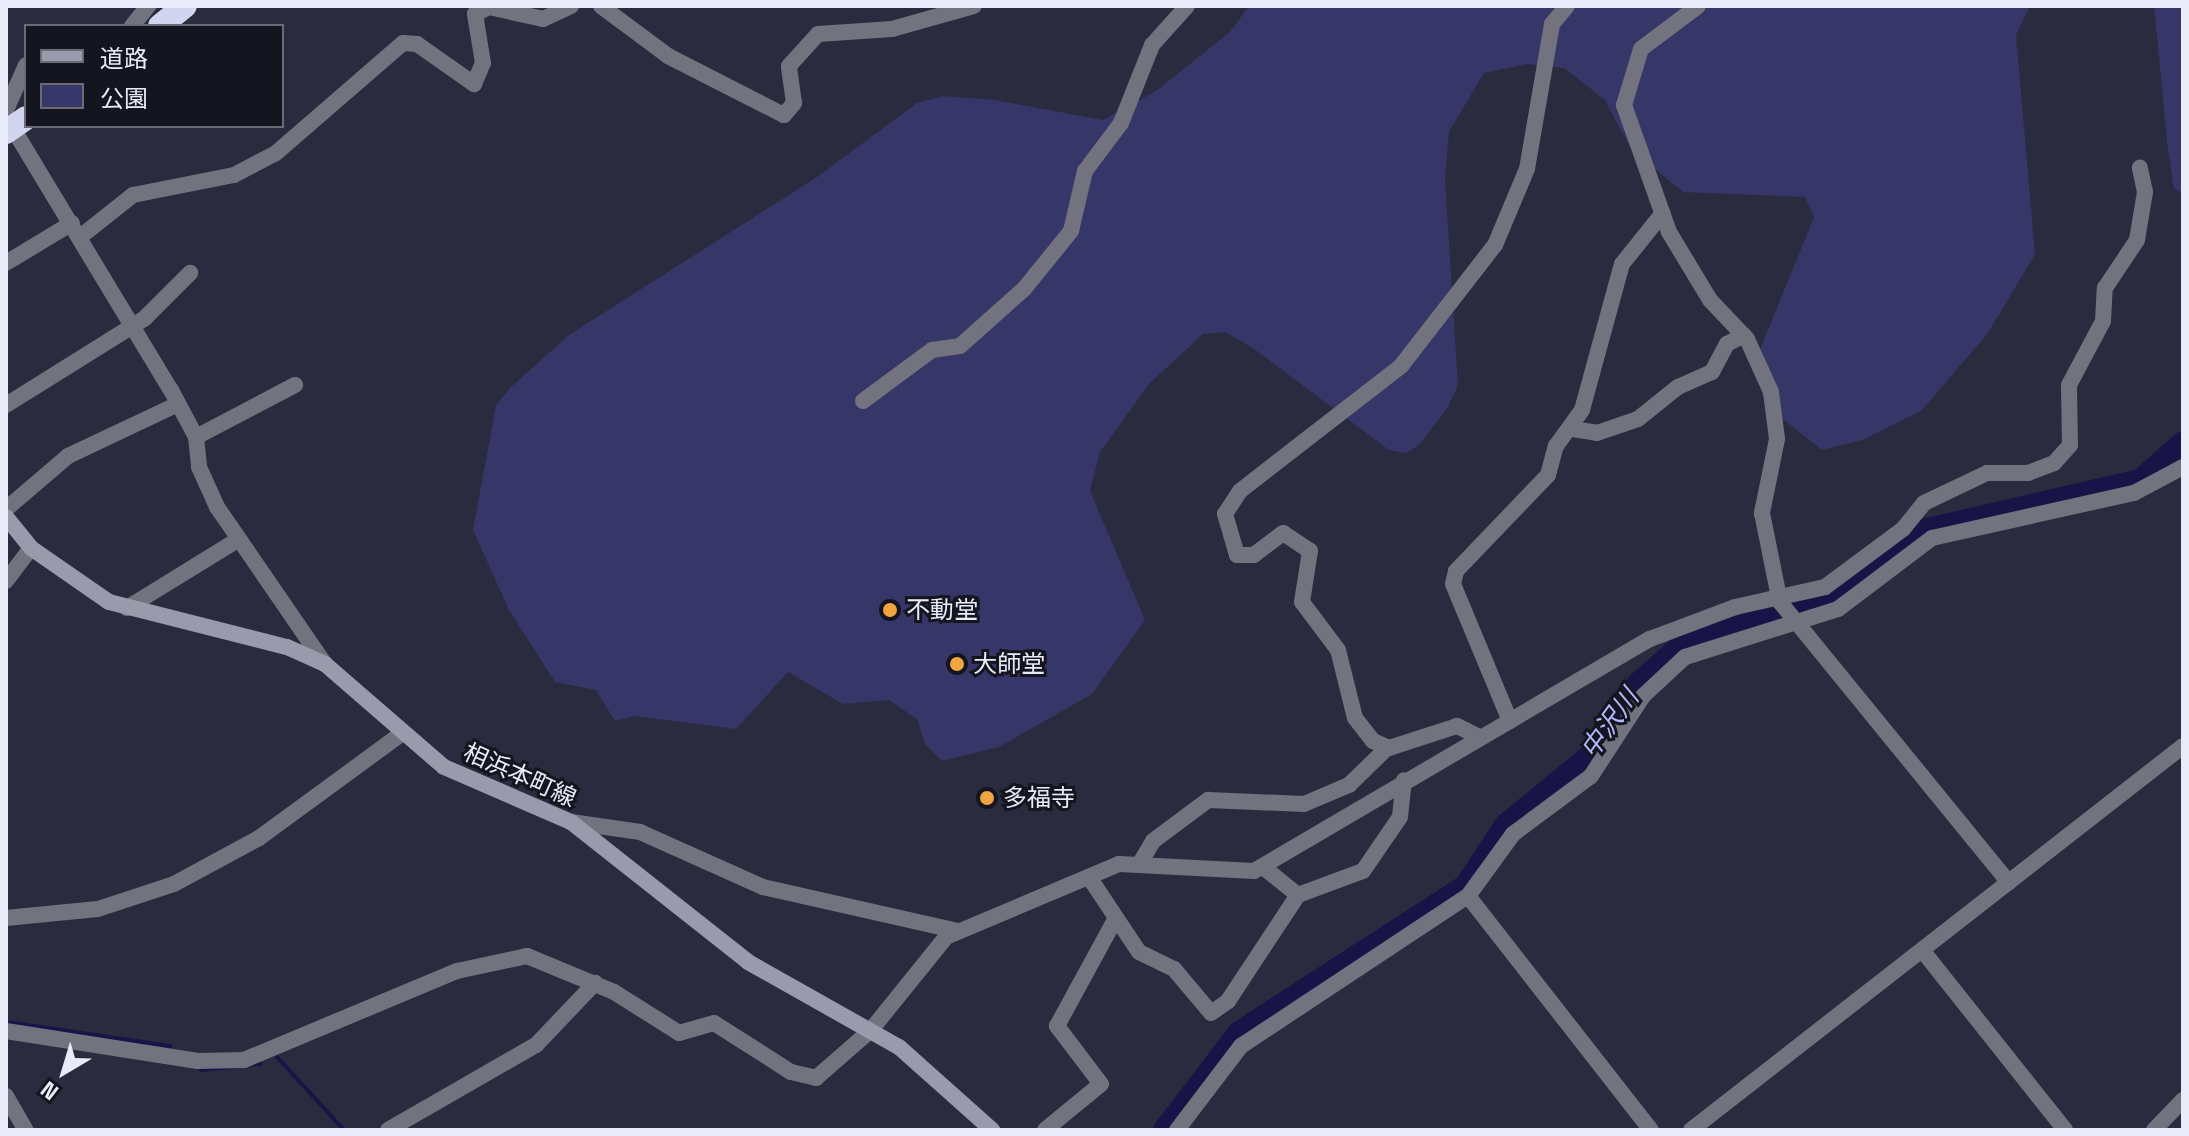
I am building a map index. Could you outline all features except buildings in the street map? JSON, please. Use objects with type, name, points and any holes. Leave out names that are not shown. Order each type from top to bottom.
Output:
[{"type":"highway","points":[[162,24],[185,6]]},
{"type":"highway","points":[[6,132],[24,119]]},
{"type":"main road","name":"相浜本町線","points":[[6,517],[31,548],[127,608],[287,647],[325,664],[401,734],[444,767],[571,822],[748,962],[871,1030],[992,1130]]},
{"type":"street","points":[[134,24],[148,6]]},
{"type":"street","points":[[6,263],[76,230],[133,195],[234,175],[276,153],[403,43],[417,44],[474,84],[483,63],[475,14],[489,7],[543,19],[571,6]]},
{"type":"street","points":[[601,6],[677,61],[784,115],[794,103],[789,66],[818,34],[892,29],[974,6]]},
{"type":"street","points":[[863,401],[932,350],[960,346],[1024,289],[1071,231],[1085,171],[1121,123],[1152,45],[1187,6]]},
{"type":"street","points":[[1387,748],[1359,725],[1338,650],[1302,602],[1310,551],[1283,533],[1254,555],[1237,555],[1226,507],[1401,366],[1495,245],[1527,169],[1552,24],[1567,6]]},
{"type":"street","points":[[1698,6],[1650,37],[1625,92],[1628,122],[1646,153],[1663,213],[1710,300],[1744,335],[1774,408],[1777,447],[1762,513],[1789,613],[2009,883]]},
{"type":"street","points":[[6,110],[24,70]]},
{"type":"street","points":[[6,117],[76,230],[196,437],[199,467],[236,541],[325,664]]},
{"type":"street","points":[[1177,1130],[1241,1046],[1468,896],[1513,834],[1591,776],[1643,696],[1671,666],[1727,638],[1789,613],[1837,579],[1924,503],[1987,473],[2045,469],[2070,445],[2069,385],[2103,321],[2105,288],[2137,240],[2145,192],[2140,168]]},
{"type":"street","points":[[1510,721],[1453,584],[1463,558],[1539,490],[1556,446],[1573,429],[1622,264],[1663,213]]},
{"type":"street","points":[[6,405],[53,369],[133,326],[190,273]]},
{"type":"street","points":[[1573,429],[1597,433],[1638,419],[1678,387],[1712,372],[1727,344],[1744,335]]},
{"type":"street","points":[[196,437],[295,385]]},
{"type":"street","points":[[6,509],[81,448],[178,404]]},
{"type":"street","points":[[6,1031],[221,1062],[266,1053],[484,961],[527,956],[595,983],[679,1033],[714,1023],[791,1072],[816,1078],[871,1030],[946,937],[959,931],[1089,877],[1140,863],[1236,874],[1263,867],[1404,780],[1662,633],[1735,607],[1789,613],[1838,609],[1932,538],[2134,493],[2183,467]]},
{"type":"street","points":[[127,608],[236,541]]},
{"type":"street","points":[[6,581],[31,548]]},
{"type":"street","points":[[1140,863],[1153,841],[1208,800],[1234,796],[1299,806],[1349,785],[1387,748],[1457,726],[1479,737]]},
{"type":"street","points":[[6,918],[98,909],[174,884],[259,838],[401,734]]},
{"type":"street","points":[[1691,1130],[2183,746]]},
{"type":"street","points":[[1089,877],[1139,952],[1174,969],[1211,1013],[1228,1001],[1298,895],[1363,871],[1400,817],[1404,780]]},
{"type":"street","points":[[571,822],[640,832],[763,887],[959,931]]},
{"type":"street","points":[[1263,867],[1298,895]]},
{"type":"street","points":[[1468,896],[1651,1130]]},
{"type":"street","points":[[1045,1130],[1101,1084],[1057,1026],[1116,918]]},
{"type":"street","points":[[1922,950],[2065,1130]]},
{"type":"street","points":[[388,1130],[536,1045],[595,983]]},
{"type":"street","points":[[6,1096],[26,1130]]},
{"type":"street","points":[[2154,1130],[2183,1100]]},
{"type":"green space","points":[[1249,6],[2030,6],[2016,35],[2035,254],[1988,333],[1922,410],[1862,440],[1822,450],[1765,405],[1755,362],[1814,217],[1805,197],[1683,192],[1631,149],[1605,100],[1564,68],[1527,64],[1484,73],[1449,132],[1445,179],[1458,385],[1448,407],[1419,445],[1406,453],[1389,450],[1253,348],[1225,332],[1203,334],[1150,383],[1100,452],[1090,491],[1145,620],[1092,694],[999,747],[942,761],[925,744],[917,719],[889,700],[843,704],[788,672],[736,729],[635,716],[615,721],[596,690],[555,682],[509,610],[473,530],[496,405],[511,387],[569,335],[817,177],[917,103],[944,96],[995,100],[1103,120],[1156,91],[1230,32]]},
{"type":"green space","points":[[2154,6],[2183,6],[2183,194],[2174,188],[2168,150]]},
{"type":"waterway","name":"中沢川","points":[[1164,1130],[1239,1032],[1465,886],[1505,825],[1595,751],[1637,684],[1685,642],[1834,599],[1919,531],[2140,480],[2183,442]]},
{"type":"waterway","points":[[6,1022],[170,1046]]},
{"type":"waterway","points":[[277,1057],[344,1130]]},
{"type":"waterway","points":[[201,1070],[261,1064]]},
{"type":"place","name":"不動堂","points":[[890,610]]},
{"type":"place","name":"大師堂","points":[[957,664]]},
{"type":"place","name":"多福寺","points":[[987,798]]}]
